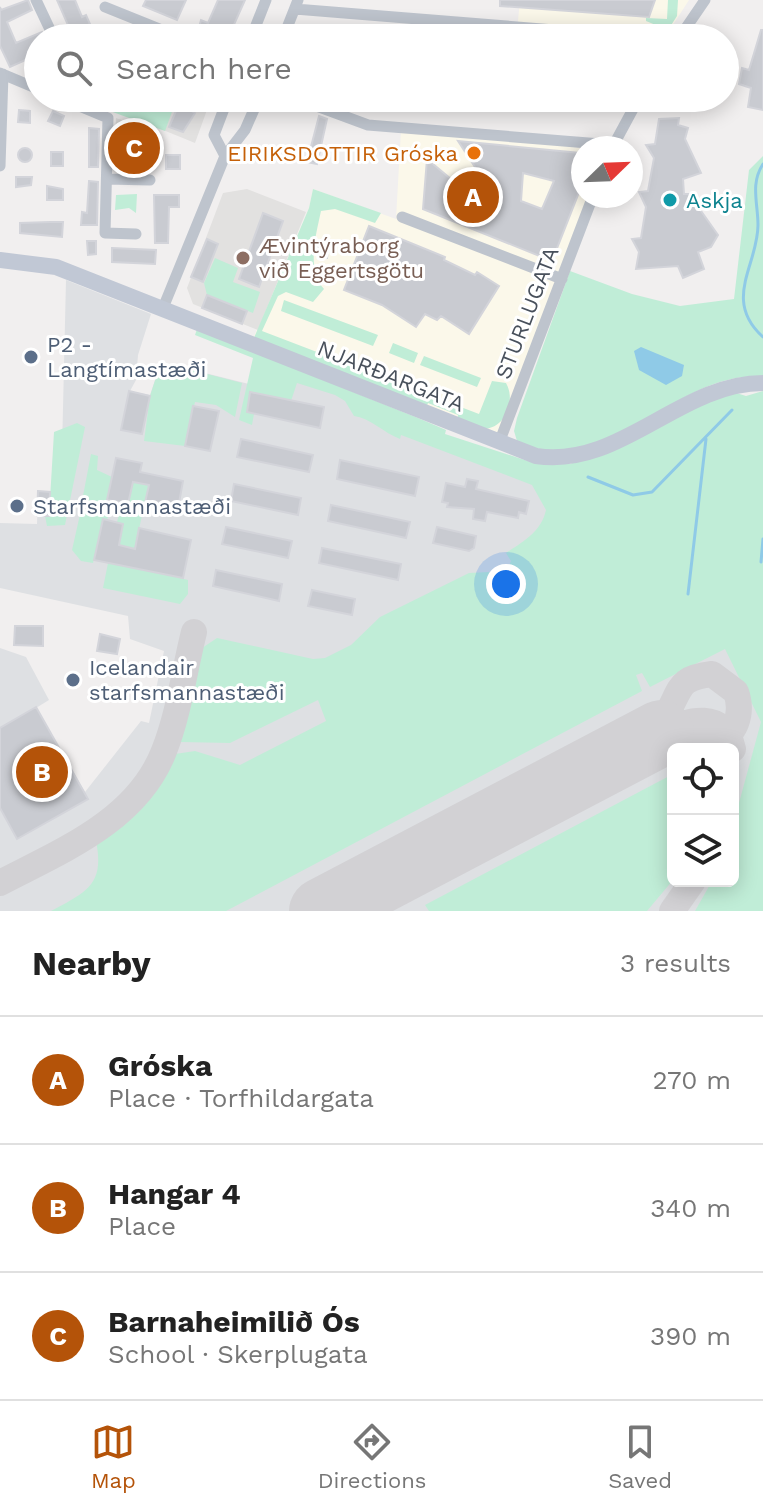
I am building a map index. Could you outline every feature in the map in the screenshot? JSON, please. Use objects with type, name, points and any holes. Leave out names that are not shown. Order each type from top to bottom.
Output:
[{"type":"main road","name":"NJARÐARGATA","points":[[0,260],[24,260],[56,267],[536,456],[567,459],[616,441],[709,392],[741,383],[763,383]]},
{"type":"street","points":[[36,0],[47,24]]},
{"type":"street","points":[[257,24],[266,0]]},
{"type":"street","points":[[689,24],[705,0]]},
{"type":"street","points":[[289,24],[297,4],[507,24]]},
{"type":"street","points":[[105,7],[147,24]]},
{"type":"street","points":[[0,166],[2,74],[24,83]]},
{"type":"street","points":[[94,112],[108,118],[105,233],[136,234]]},
{"type":"street","points":[[223,112],[214,135],[225,156]]},
{"type":"street","points":[[163,308],[225,156],[245,130],[253,112]]},
{"type":"street","points":[[333,112],[368,125],[571,143]]},
{"type":"street","points":[[619,136],[632,112]]},
{"type":"street","points":[[107,179],[150,180]]},
{"type":"street","name":"STURLUGATA","points":[[499,443],[589,208]]},
{"type":"street","points":[[402,217],[562,279]]},
{"type":"shaded area","points":[[520,0],[689,0],[673,24],[518,24]]},
{"type":"shaded area","points":[[119,112],[206,112],[195,143]]},
{"type":"shaded area","points":[[116,118],[153,131],[151,167],[115,165]]},
{"type":"shaded area","points":[[401,130],[571,147],[571,208],[586,208],[497,440],[252,341],[309,208],[313,189],[396,219]]},
{"type":"shaded area","name":"Ævintýraborg við Eggertsgötu","points":[[247,189],[306,212],[258,330],[193,304],[187,288],[223,193]]},
{"type":"shaded area","points":[[66,280],[151,314],[138,355],[136,380],[130,391],[150,395],[161,362],[249,384],[254,357],[525,468],[580,468],[763,402],[763,911],[0,911],[0,648],[26,657],[49,700],[36,708],[85,792],[141,721],[149,723],[164,651],[130,639],[128,616],[0,588],[0,523],[37,524],[38,491],[61,493]]},
{"type":"green space","points":[[668,0],[678,0],[677,16],[672,24],[646,21],[646,18],[667,19]]},
{"type":"green space","points":[[113,112],[172,112],[165,131]]},
{"type":"green space","points":[[763,156],[763,377],[731,379],[700,390],[611,438],[581,448],[550,450],[517,441],[514,431],[517,418],[570,271],[632,294],[680,306],[734,299],[749,170]]},
{"type":"green space","points":[[313,189],[381,213],[375,223],[335,209],[321,211],[314,262],[318,281],[324,289],[313,302],[286,292],[278,296],[262,331],[479,414],[492,381],[506,383],[509,405],[498,424],[483,429],[474,427],[457,421],[458,415],[428,403],[426,408],[253,340],[309,208]]},
{"type":"green space","points":[[137,194],[136,213],[129,208],[115,210],[116,195]]},
{"type":"green space","points":[[215,258],[238,268],[233,282],[260,292],[253,313],[207,295],[204,283]]},
{"type":"green space","points":[[284,300],[378,335],[373,346],[281,311]]},
{"type":"green space","points":[[197,329],[418,418],[446,430],[445,434],[531,462],[570,464],[730,391],[746,396],[763,391],[763,911],[695,911],[709,887],[739,887],[739,803],[761,722],[725,649],[650,687],[642,673],[636,675],[642,691],[226,911],[51,911],[90,885],[98,868],[96,841],[123,820],[175,754],[195,751],[240,765],[326,721],[318,700],[230,743],[180,742],[199,650],[217,638],[313,659],[325,658],[351,645],[380,617],[469,573],[489,572],[497,576],[506,573],[511,561],[506,553],[536,530],[546,510],[532,485],[401,435],[400,439],[354,416],[345,401],[335,395],[297,383],[291,401],[250,392],[247,412],[254,414],[252,425],[239,420],[253,358],[195,335]]},
{"type":"green space","points":[[393,343],[418,353],[414,363],[389,353]]},
{"type":"green space","points":[[424,356],[481,378],[477,387],[420,365]]},
{"type":"green space","points":[[161,362],[242,383],[235,417],[216,405],[195,402],[185,446],[144,441],[150,396]]},
{"type":"green space","points":[[77,423],[85,427],[65,525],[47,526],[45,516],[49,516],[54,432]]},
{"type":"green space","points":[[91,454],[98,456],[97,470],[112,477],[112,506],[82,501]]},
{"type":"green space","points":[[140,472],[151,474],[131,566],[188,580],[188,594],[180,604],[103,588],[108,563],[122,566],[126,548],[119,545],[123,524],[117,522],[122,503],[128,504],[133,482]]},
{"type":"green space","points":[[81,510],[109,513],[107,520],[103,520],[93,563],[81,561],[72,550]]},
{"type":"green space","points":[[667,777],[667,887],[647,911],[429,911],[425,905]]},
{"type":"water","points":[[641,347],[684,365],[682,376],[666,385],[639,370],[634,351]]},
{"type":"building","points":[[28,0],[32,10],[7,22],[16,43],[24,40],[24,61],[10,67],[0,46],[0,7],[1,10]]},
{"type":"building","points":[[57,0],[75,0],[82,17],[86,15],[90,24],[68,24]]},
{"type":"building","points":[[146,0],[186,0],[177,20],[143,6]]},
{"type":"building","points":[[218,0],[245,0],[234,24],[200,24],[201,20],[208,23]]},
{"type":"building","points":[[500,0],[655,0],[649,17],[500,6]]},
{"type":"building","points":[[761,30],[763,110],[748,107],[751,88],[739,84],[742,68],[749,70]]},
{"type":"building","points":[[19,110],[30,112],[30,123],[18,122]]},
{"type":"building","points":[[52,112],[64,116],[60,126],[48,121]]},
{"type":"building","points":[[176,112],[195,113],[183,132],[169,127]]},
{"type":"building","points":[[319,116],[327,119],[317,164],[307,162]]},
{"type":"building","name":"Askja","points":[[679,118],[678,125],[688,128],[685,139],[701,173],[683,179],[684,194],[689,194],[718,235],[711,247],[698,252],[704,269],[683,278],[678,266],[636,269],[639,252],[632,239],[641,238],[646,207],[643,192],[648,191],[654,158],[646,145],[655,144],[659,119]]},
{"type":"building","points":[[89,128],[99,129],[98,167],[89,167]]},
{"type":"building","points":[[125,135],[138,135],[138,156],[124,155]]},
{"type":"building","points":[[458,141],[571,152],[573,208],[552,261],[423,209],[427,159],[469,194],[484,181]],"holes":[[[523,173],[554,181],[542,209],[521,201]]]},
{"type":"building","points":[[25,148],[32,155],[25,162],[18,155]]},
{"type":"building","points":[[51,152],[63,152],[63,166],[51,166]]},
{"type":"building","points":[[166,155],[180,155],[180,169],[166,169]]},
{"type":"building","points":[[16,177],[32,177],[31,185],[16,187]]},
{"type":"building","points":[[89,181],[98,182],[97,225],[81,225],[82,212],[87,213]]},
{"type":"building","points":[[47,186],[63,189],[63,200],[47,200]]},
{"type":"building","points":[[154,195],[179,195],[179,207],[169,207],[168,243],[155,243]]},
{"type":"building","points":[[263,213],[283,221],[259,287],[239,279]]},
{"type":"building","points":[[63,222],[62,237],[20,233],[20,223]]},
{"type":"building","points":[[369,226],[445,257],[444,260],[475,275],[477,272],[499,286],[469,334],[441,316],[437,320],[425,314],[416,327],[382,305],[344,290]]},
{"type":"building","points":[[207,239],[218,244],[203,282],[191,277]]},
{"type":"building","points":[[312,240],[329,243],[327,258],[318,257],[319,251],[310,249]]},
{"type":"building","points":[[87,241],[96,241],[96,254],[88,255]]},
{"type":"building","points":[[112,248],[156,250],[155,264],[112,262]]},
{"type":"building","points":[[207,295],[247,311],[242,324],[202,308]]},
{"type":"building","points":[[129,391],[150,396],[142,434],[121,430]]},
{"type":"building","points":[[250,392],[324,407],[320,428],[247,412]]},
{"type":"building","points":[[193,406],[219,411],[210,451],[185,446]]},
{"type":"building","points":[[241,439],[313,455],[309,472],[237,457]]},
{"type":"building","points":[[116,458],[142,463],[140,472],[183,481],[177,514],[144,507],[149,485],[133,482],[128,504],[107,500]]},
{"type":"building","points":[[340,460],[419,477],[415,496],[337,479]]},
{"type":"building","points":[[467,479],[478,481],[476,489],[529,501],[526,514],[519,512],[518,518],[487,512],[485,521],[473,519],[474,509],[447,507],[448,503],[442,502],[446,483],[465,487]]},
{"type":"building","points":[[234,484],[301,498],[298,515],[231,501]]},
{"type":"building","points":[[38,491],[50,492],[49,516],[37,516]]},
{"type":"building","points":[[331,505],[410,522],[406,538],[328,521]]},
{"type":"building","points":[[103,519],[123,524],[119,545],[135,549],[139,528],[191,540],[183,578],[94,560]]},
{"type":"building","points":[[226,527],[292,541],[288,558],[222,544]]},
{"type":"building","points":[[437,527],[476,536],[474,548],[469,551],[433,543]]},
{"type":"building","points":[[322,548],[401,564],[398,580],[319,563]]},
{"type":"building","points":[[216,570],[282,584],[279,601],[213,586]]},
{"type":"building","points":[[312,590],[355,599],[352,615],[308,606]]},
{"type":"building","points":[[15,626],[43,626],[43,646],[14,645]]},
{"type":"building","points":[[100,634],[120,639],[117,654],[97,651]]},
{"type":"building","points":[[36,707],[88,799],[17,839],[0,808],[0,728]]},
{"type":"waterway","points":[[763,164],[756,186],[757,240],[743,296],[751,323],[763,337]]},
{"type":"waterway","points":[[588,477],[633,495],[652,492],[732,410]]},
{"type":"waterway","points":[[688,594],[706,439]]},
{"type":"waterway","points":[[761,562],[763,539]]},
{"type":"taxiway","points":[[0,883],[72,846],[136,797],[152,775],[169,737],[194,632]]},
{"type":"taxiway","points":[[636,746],[673,737],[707,742],[720,740],[736,723],[739,708],[736,692],[712,674],[687,681],[662,721],[639,745]]},
{"type":"taxiway","points":[[661,733],[682,724],[704,721],[722,728],[731,743]]},
{"type":"taxiway","points":[[672,911],[689,887]]},
{"type":"runway","points":[[322,911],[661,733]]},
{"type":"place","name":"Barnaheimilið Ós","points":[[134,148]]},
{"type":"place","name":"EIRIKSDOTTIR Gróska","points":[[474,153]]},
{"type":"place","name":"Gróska","points":[[473,197]]},
{"type":"place","name":"Askja","points":[[670,200]]},
{"type":"place","name":"Ævintýraborg við Eggertsgötu","points":[[243,258]]},
{"type":"place","name":"P2 - Langtímastæði","points":[[31,357]]},
{"type":"place","name":"Starfsmannastæði","points":[[17,506]]},
{"type":"place","name":"Icelandair starfsmannastæði","points":[[73,680]]},
{"type":"place","name":"Hangar 4","points":[[42,772]]}]
